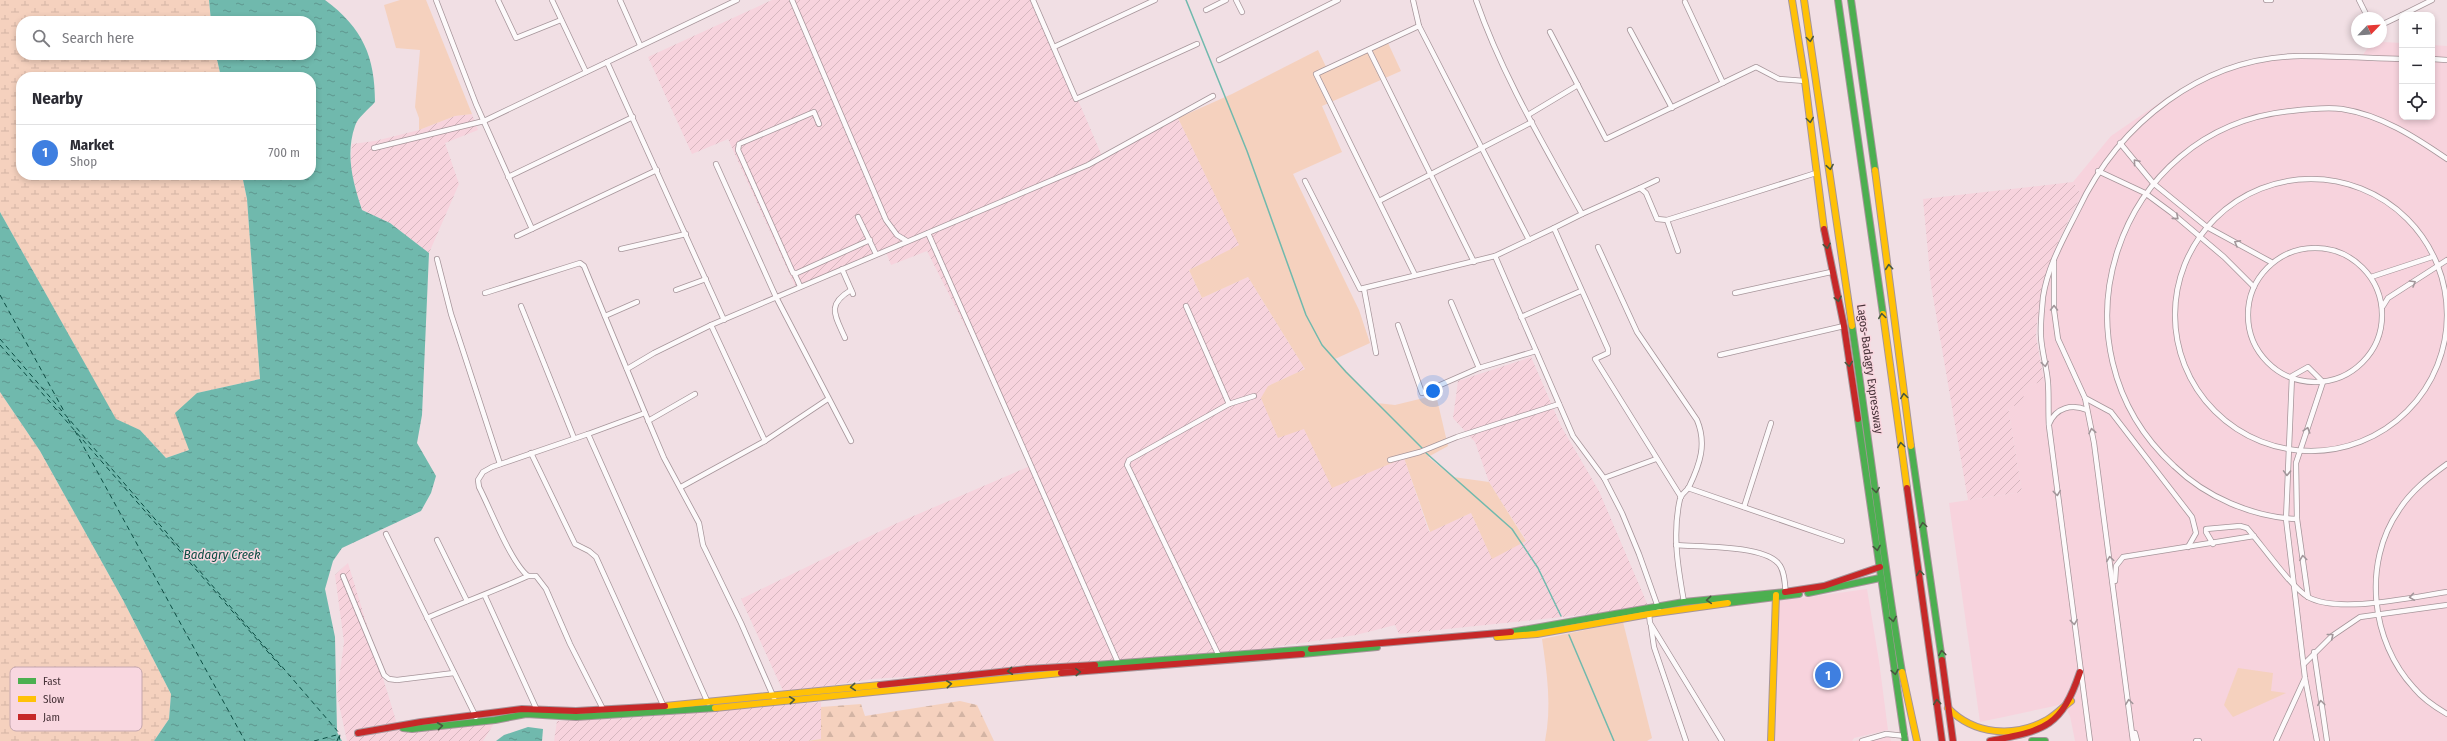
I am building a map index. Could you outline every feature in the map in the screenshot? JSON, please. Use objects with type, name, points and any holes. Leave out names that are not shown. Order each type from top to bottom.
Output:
[{"type":"main road","points":[[1792,0],[1805,81],[1816,172],[1831,272],[1844,326],[1880,567],[1880,578],[1905,738]]},
{"type":"main road","name":"Lagos-Badagry Expressway","points":[[1804,0],[1876,486],[1888,589],[1904,684],[1917,741]]},
{"type":"main road","name":"Lagos-Badagry Expressway","points":[[1838,0],[1932,655],[1942,741]]},
{"type":"main road","points":[[1851,0],[1888,261],[1895,330],[1942,653],[1947,706],[1953,741]]},
{"type":"main road","points":[[358,733],[401,727],[416,722],[476,719],[526,714],[576,717],[1028,676],[1218,656],[1525,630],[1659,610],[1690,609],[1776,596],[1838,583],[1880,567]]},
{"type":"main road","points":[[1786,594],[1880,578]]},
{"type":"main road","points":[[1771,741],[1776,596]]},
{"type":"main road","points":[[476,719],[536,708],[576,711],[603,709],[664,709],[708,703],[774,699],[1027,669],[1120,667],[1537,634],[1649,614],[1687,602],[1742,600]]},
{"type":"main road","points":[[1687,602],[1690,609]]},
{"type":"main road","points":[[1027,669],[1028,676]]},
{"type":"main road","points":[[1990,741],[2013,737],[2049,725],[2061,716],[2071,701],[2080,672]]},
{"type":"main road","points":[[1947,706],[1958,719],[1970,728],[1986,732],[2002,732],[2041,723],[2071,701]]},
{"type":"main road","points":[[2032,741],[2045,741]]},
{"type":"street","points":[[436,0],[484,121],[532,229]]},
{"type":"street","points":[[498,0],[516,38],[561,20]]},
{"type":"street","points":[[552,0],[586,72]]},
{"type":"street","points":[[620,0],[640,45]]},
{"type":"street","points":[[374,148],[484,121],[640,45],[737,0]]},
{"type":"street","points":[[792,0],[886,220],[898,235],[907,241]]},
{"type":"street","points":[[1033,0],[1074,96],[1077,99],[1197,44]]},
{"type":"street","points":[[1054,47],[1155,0]]},
{"type":"street","points":[[1206,10],[1226,0]]},
{"type":"street","points":[[1236,0],[1242,12]]},
{"type":"street","points":[[1219,60],[1338,0]]},
{"type":"street","points":[[1413,0],[1419,26],[1529,240]]},
{"type":"street","points":[[1476,0],[1487,31],[1528,115],[1582,214]]},
{"type":"street","points":[[2359,0],[2365,12]]},
{"type":"street","points":[[2408,12],[2432,0]]},
{"type":"street","points":[[1685,2],[1722,83]]},
{"type":"street","points":[[2387,23],[2399,17]]},
{"type":"street","points":[[1414,275],[1316,74],[1419,26]]},
{"type":"street","points":[[1630,30],[1672,108]]},
{"type":"street","points":[[1550,32],[1606,139],[1756,67],[1780,79],[1805,81]]},
{"type":"street","points":[[1369,50],[1474,262]]},
{"type":"street","points":[[2090,741],[2049,426],[2048,383],[2041,336],[2043,298],[2054,257],[2098,171],[2120,143],[2141,121],[2170,98],[2218,73],[2254,62],[2301,56],[2399,59]]},
{"type":"street","points":[[2435,59],[2447,60]]},
{"type":"street","points":[[607,62],[724,320]]},
{"type":"street","points":[[1528,115],[1578,85]]},
{"type":"street","points":[[627,369],[654,353],[711,325],[1102,158],[1213,96]]},
{"type":"street","points":[[2297,519],[2286,519],[2233,504],[2210,493],[2186,478],[2164,457],[2143,432],[2116,378],[2109,346],[2106,315],[2110,278],[2118,250],[2145,193],[2182,154],[2210,134],[2240,121],[2254,117],[2310,109],[2341,109],[2377,119],[2421,141],[2447,159]]},
{"type":"street","points":[[800,286],[794,273],[791,271],[763,210],[738,147],[742,142],[814,112],[819,124]]},
{"type":"street","points":[[508,176],[633,118]]},
{"type":"street","points":[[1379,201],[1431,176],[1532,122]]},
{"type":"street","points":[[2120,143],[2153,183],[2207,227],[2271,262]]},
{"type":"street","points":[[716,164],[776,297],[850,441]]},
{"type":"street","points":[[517,236],[657,170]]},
{"type":"street","points":[[2098,171],[2145,193],[2172,213],[2224,257],[2254,287]]},
{"type":"street","points":[[1640,188],[1646,192],[1657,219],[1667,220],[1816,172]]},
{"type":"street","points":[[2307,177],[2331,179],[2358,185],[2382,196],[2405,215],[2421,234],[2436,265],[2447,305],[2446,327],[2437,369],[2420,397],[2405,415],[2378,434],[2342,448],[2301,450],[2288,449],[2252,437],[2226,420],[2205,398],[2185,363],[2175,323],[2176,296],[2186,263],[2192,248],[2207,227],[2238,199],[2254,191],[2278,182],[2307,177]]},
{"type":"street","points":[[1305,181],[1358,288],[1364,289],[1414,275],[1474,262],[1494,256],[1657,180]]},
{"type":"street","points":[[858,217],[876,254]]},
{"type":"street","points":[[1667,220],[1678,250]]},
{"type":"street","points":[[1554,228],[1608,349],[1608,353],[1595,359],[1681,497]]},
{"type":"street","points":[[928,233],[1120,667]]},
{"type":"street","points":[[621,249],[686,234]]},
{"type":"street","points":[[794,273],[870,240]]},
{"type":"street","points":[[1598,247],[1637,332],[1697,420],[1702,430],[1703,450],[1688,488],[1681,497],[1676,545],[1687,602]]},
{"type":"street","points":[[2320,247],[2340,253],[2352,259],[2371,277],[2383,306],[2382,324],[2377,342],[2364,361],[2337,379],[2323,382],[2291,378],[2273,367],[2262,357],[2255,344],[2248,318],[2248,306],[2254,287],[2260,275],[2271,262],[2300,248],[2320,247]]},
{"type":"street","points":[[1494,256],[1573,436],[1604,478],[1640,554],[1659,610]]},
{"type":"street","points":[[2054,257],[2054,310],[2058,339],[2085,398],[2088,410],[2114,591],[2133,741]]},
{"type":"street","points":[[2371,277],[2432,257]]},
{"type":"street","points":[[437,259],[451,314],[500,464]]},
{"type":"street","points":[[2383,306],[2388,298],[2419,279],[2436,265],[2447,260]]},
{"type":"street","points":[[486,293],[580,263],[584,266],[664,458],[699,523],[705,550],[742,623],[774,699]]},
{"type":"street","points":[[842,269],[852,292],[839,297],[834,306],[834,314],[845,338]]},
{"type":"street","points":[[1735,293],[1831,272]]},
{"type":"street","points":[[676,290],[706,279]]},
{"type":"street","points":[[1364,289],[1376,352]]},
{"type":"street","points":[[1521,317],[1581,291]]},
{"type":"street","points":[[605,316],[637,302]]},
{"type":"street","points":[[1451,302],[1479,368]]},
{"type":"street","points":[[521,306],[574,438]]},
{"type":"street","points":[[1186,306],[1229,404]]},
{"type":"street","points":[[711,325],[765,441]]},
{"type":"street","points":[[1398,325],[1422,393],[1479,368],[1536,351]]},
{"type":"street","points":[[1720,354],[1844,326]]},
{"type":"street","points":[[2317,741],[2305,678],[2286,519],[2291,378],[2295,373],[2308,367],[2323,382]]},
{"type":"street","points":[[2308,597],[2297,519],[2296,463],[2323,382]]},
{"type":"street","points":[[648,421],[695,394]]},
{"type":"street","points":[[1218,656],[1127,462],[1229,404],[1254,396]]},
{"type":"street","points":[[2085,398],[2111,412],[2192,517],[2196,529],[2188,548]]},
{"type":"street","points":[[681,488],[765,441],[828,399]]},
{"type":"street","points":[[1390,460],[1420,452],[1457,437],[1559,404]]},
{"type":"street","points":[[2049,426],[2054,416],[2065,408],[2076,406],[2088,410]]},
{"type":"street","points":[[528,576],[522,571],[479,486],[478,480],[483,472],[500,464],[645,413]]},
{"type":"street","points":[[1744,507],[1770,423]]},
{"type":"street","points":[[588,434],[708,703]]},
{"type":"street","points":[[531,453],[574,544],[589,551],[596,557],[664,709]]},
{"type":"street","points":[[1604,478],[1656,459]]},
{"type":"street","points":[[2447,464],[2413,492],[2398,510],[2390,526],[2381,551],[2376,574],[2376,602],[2390,652],[2401,672],[2414,688],[2447,714]]},
{"type":"street","points":[[1688,488],[1842,541]]},
{"type":"street","points":[[2213,544],[2206,532],[2206,529],[2243,526],[2254,536],[2293,582],[2308,597],[2342,604],[2376,602],[2447,592]]},
{"type":"street","points":[[386,534],[476,719]]},
{"type":"street","points":[[2114,591],[2116,566],[2123,557],[2213,544],[2254,536]]},
{"type":"street","points":[[437,540],[467,600]]},
{"type":"street","points":[[1676,545],[1764,553],[1778,563],[1781,568],[1786,594]]},
{"type":"street","points":[[342,576],[384,675],[389,679],[396,680],[454,673]]},
{"type":"street","points":[[427,618],[467,600],[485,596],[528,576],[536,576],[546,589],[570,644],[603,709]]},
{"type":"street","points":[[485,596],[536,708]]},
{"type":"street","points":[[2304,664],[2314,652],[2353,621],[2366,615],[2447,605]]},
{"type":"street","points":[[1649,614],[1654,647],[1686,741]]},
{"type":"street","points":[[1650,623],[1722,741]]},
{"type":"street","points":[[2314,652],[2327,741]]},
{"type":"street","points":[[2276,741],[2305,678]]},
{"type":"street","points":[[2131,718],[2137,741]]},
{"type":"street","points":[[1862,741],[1886,734],[1905,738]]},
{"type":"shaded area","points":[[772,0],[1035,0],[1102,156],[1178,118],[1240,245],[1189,270],[1202,298],[1248,277],[1305,369],[1268,386],[1304,429],[1404,458],[1429,532],[1471,513],[1492,558],[1526,540],[1489,482],[1475,442],[1453,418],[1458,381],[1531,357],[1561,426],[1599,491],[1649,608],[1399,634],[1395,625],[1356,635],[1197,658],[872,679],[784,693],[741,599],[895,524],[1030,466],[991,377],[927,251],[891,265],[886,252],[796,288],[728,139],[692,154],[648,57]]},
{"type":"shaded area","points":[[2387,42],[2399,43],[2399,120],[2435,120],[2435,45],[2447,46],[2447,741],[2075,741],[2070,716],[2064,704],[1980,722],[1949,503],[2022,492],[2008,407],[2022,387],[2044,381],[2038,313],[2042,286],[2081,195],[2073,182],[2111,136],[2168,97],[2216,74],[2266,60],[2362,56],[2367,49],[2387,48]]},
{"type":"shaded area","points":[[472,114],[478,130],[445,143],[459,184],[429,253],[390,223],[362,210],[350,170],[352,144],[375,141],[419,130],[455,116]]},
{"type":"shaded area","points":[[2073,182],[2081,195],[2059,240],[2042,286],[2038,313],[2036,336],[2044,381],[2023,387],[2024,404],[2008,407],[2022,492],[1968,500],[1931,285],[1923,199]]},
{"type":"shaded area","points":[[348,563],[397,724],[434,722],[495,714],[493,725],[483,741],[347,741],[337,695],[344,642],[335,575]]},
{"type":"shaded area","points":[[1867,589],[1879,661],[1888,730],[1854,738],[1852,741],[1773,741],[1774,690],[1780,601]]},
{"type":"shaded area","points":[[821,702],[821,739],[807,741],[554,741],[557,721],[642,717]]},
{"type":"shaded area","points":[[1888,731],[1891,741],[1855,741],[1872,735]]},
{"type":"green space","points":[[0,0],[209,0],[211,16],[16,16],[16,60],[217,60],[220,72],[16,72],[16,180],[243,180],[247,199],[260,379],[197,393],[189,450],[166,458],[140,430],[116,420],[0,212]]},
{"type":"green space","points":[[400,0],[426,0],[472,114],[455,116],[419,130],[419,118],[415,107],[420,50],[396,48],[384,5]]},
{"type":"green space","points":[[1388,43],[1401,71],[1322,106],[1342,152],[1293,174],[1359,310],[1370,343],[1335,359],[1377,403],[1395,405],[1436,395],[1448,446],[1428,457],[1453,477],[1489,482],[1526,541],[1492,559],[1471,513],[1430,532],[1404,458],[1332,488],[1304,429],[1278,438],[1261,398],[1268,386],[1305,369],[1248,277],[1202,298],[1189,270],[1239,245],[1178,118],[1232,94],[1318,50],[1328,71]]},
{"type":"green space","points":[[0,392],[40,451],[123,600],[171,694],[169,719],[154,741],[0,741]]},
{"type":"green space","points":[[1623,622],[1652,738],[1647,741],[1545,741],[1548,703],[1547,677],[1542,639]]},
{"type":"green space","points":[[2238,668],[2273,673],[2271,691],[2286,693],[2233,717],[2224,705]]},
{"type":"green space","points":[[960,701],[977,705],[994,741],[807,741],[821,739],[821,707],[861,704],[865,716]]},
{"type":"water","name":"Badagry Creek","points":[[209,0],[325,0],[349,21],[358,33],[364,45],[373,71],[375,102],[356,123],[352,137],[350,158],[353,179],[362,210],[390,223],[429,253],[422,415],[417,443],[436,476],[431,493],[421,511],[342,548],[333,561],[325,589],[335,637],[337,732],[342,741],[154,741],[169,719],[171,694],[123,600],[40,451],[0,392],[0,212],[116,419],[140,430],[166,458],[189,450],[175,413],[197,393],[260,379],[247,199],[243,180],[316,180],[316,72],[220,72],[217,60],[316,60],[316,16],[211,16]]},
{"type":"water","points":[[528,727],[543,729],[542,741],[496,741],[504,735]]},
{"type":"waterway","points":[[1186,0],[1247,151],[1306,315],[1322,345],[1346,372],[1423,449]]},
{"type":"waterway","points":[[1425,452],[1512,529],[1538,568],[1561,616]]},
{"type":"waterway","points":[[1569,635],[1614,741]]},
{"type":"ferry route","points":[[0,295],[65,413]]},
{"type":"ferry route","points":[[0,339],[340,734],[339,741]]},
{"type":"ferry route","points":[[0,345],[281,667]]},
{"type":"ferry route","points":[[68,419],[72,427]]},
{"type":"ferry route","points":[[75,431],[245,741]]},
{"type":"ferry route","points":[[314,741],[340,734]]},
{"type":"ferry route","points":[[337,741],[339,736]]},
{"type":"traffic: fast","points":[[1838,0],[1883,314]]},
{"type":"traffic: fast","points":[[1851,0],[1875,170]]},
{"type":"traffic: fast","points":[[1852,326],[1902,672]]},
{"type":"traffic: fast","points":[[1858,419],[1905,741]]},
{"type":"traffic: fast","points":[[1911,446],[1942,660]]},
{"type":"traffic: fast","points":[[1808,593],[1880,578]]},
{"type":"traffic: fast","points":[[1511,632],[1684,602],[1785,592]]},
{"type":"traffic: fast","points":[[1728,603],[1799,594]]},
{"type":"traffic: fast","points":[[1302,654],[1377,647]]},
{"type":"traffic: fast","points":[[1095,665],[1311,649]]},
{"type":"traffic: fast","points":[[403,728],[412,729],[495,720],[526,714],[576,717],[715,708]]},
{"type":"traffic: fast","points":[[2032,741],[2045,741]]},
{"type":"traffic: slow","points":[[1792,0],[1805,81],[1824,229]]},
{"type":"traffic: slow","points":[[1804,0],[1852,326]]},
{"type":"traffic: slow","points":[[1875,170],[1911,446]]},
{"type":"traffic: slow","points":[[1883,314],[1907,488]]},
{"type":"traffic: slow","points":[[1771,741],[1776,595]]},
{"type":"traffic: slow","points":[[1497,637],[1537,634],[1649,614],[1728,603]]},
{"type":"traffic: slow","points":[[1902,672],[1917,741]]},
{"type":"traffic: slow","points":[[715,708],[1061,673]]},
{"type":"traffic: slow","points":[[665,706],[880,685]]},
{"type":"traffic: slow","points":[[1948,708],[1958,717],[1970,724],[1995,731],[2008,731],[2021,730],[2047,720],[2071,701]]},
{"type":"traffic: jam","points":[[1824,229],[1844,326],[1858,419]]},
{"type":"traffic: jam","points":[[1907,488],[1942,741]]},
{"type":"traffic: jam","points":[[1785,592],[1824,586],[1880,567]]},
{"type":"traffic: jam","points":[[1311,649],[1511,632]]},
{"type":"traffic: jam","points":[[1061,673],[1302,654]]},
{"type":"traffic: jam","points":[[1942,660],[1953,741]]},
{"type":"traffic: jam","points":[[880,685],[1027,669],[1095,665]]},
{"type":"traffic: jam","points":[[1990,741],[2038,729],[2058,716],[2066,705],[2080,672]]},
{"type":"traffic: jam","points":[[358,733],[421,722],[522,709],[576,711],[665,706]]},
{"type":"place","name":"Market","points":[[1828,675]]}]
